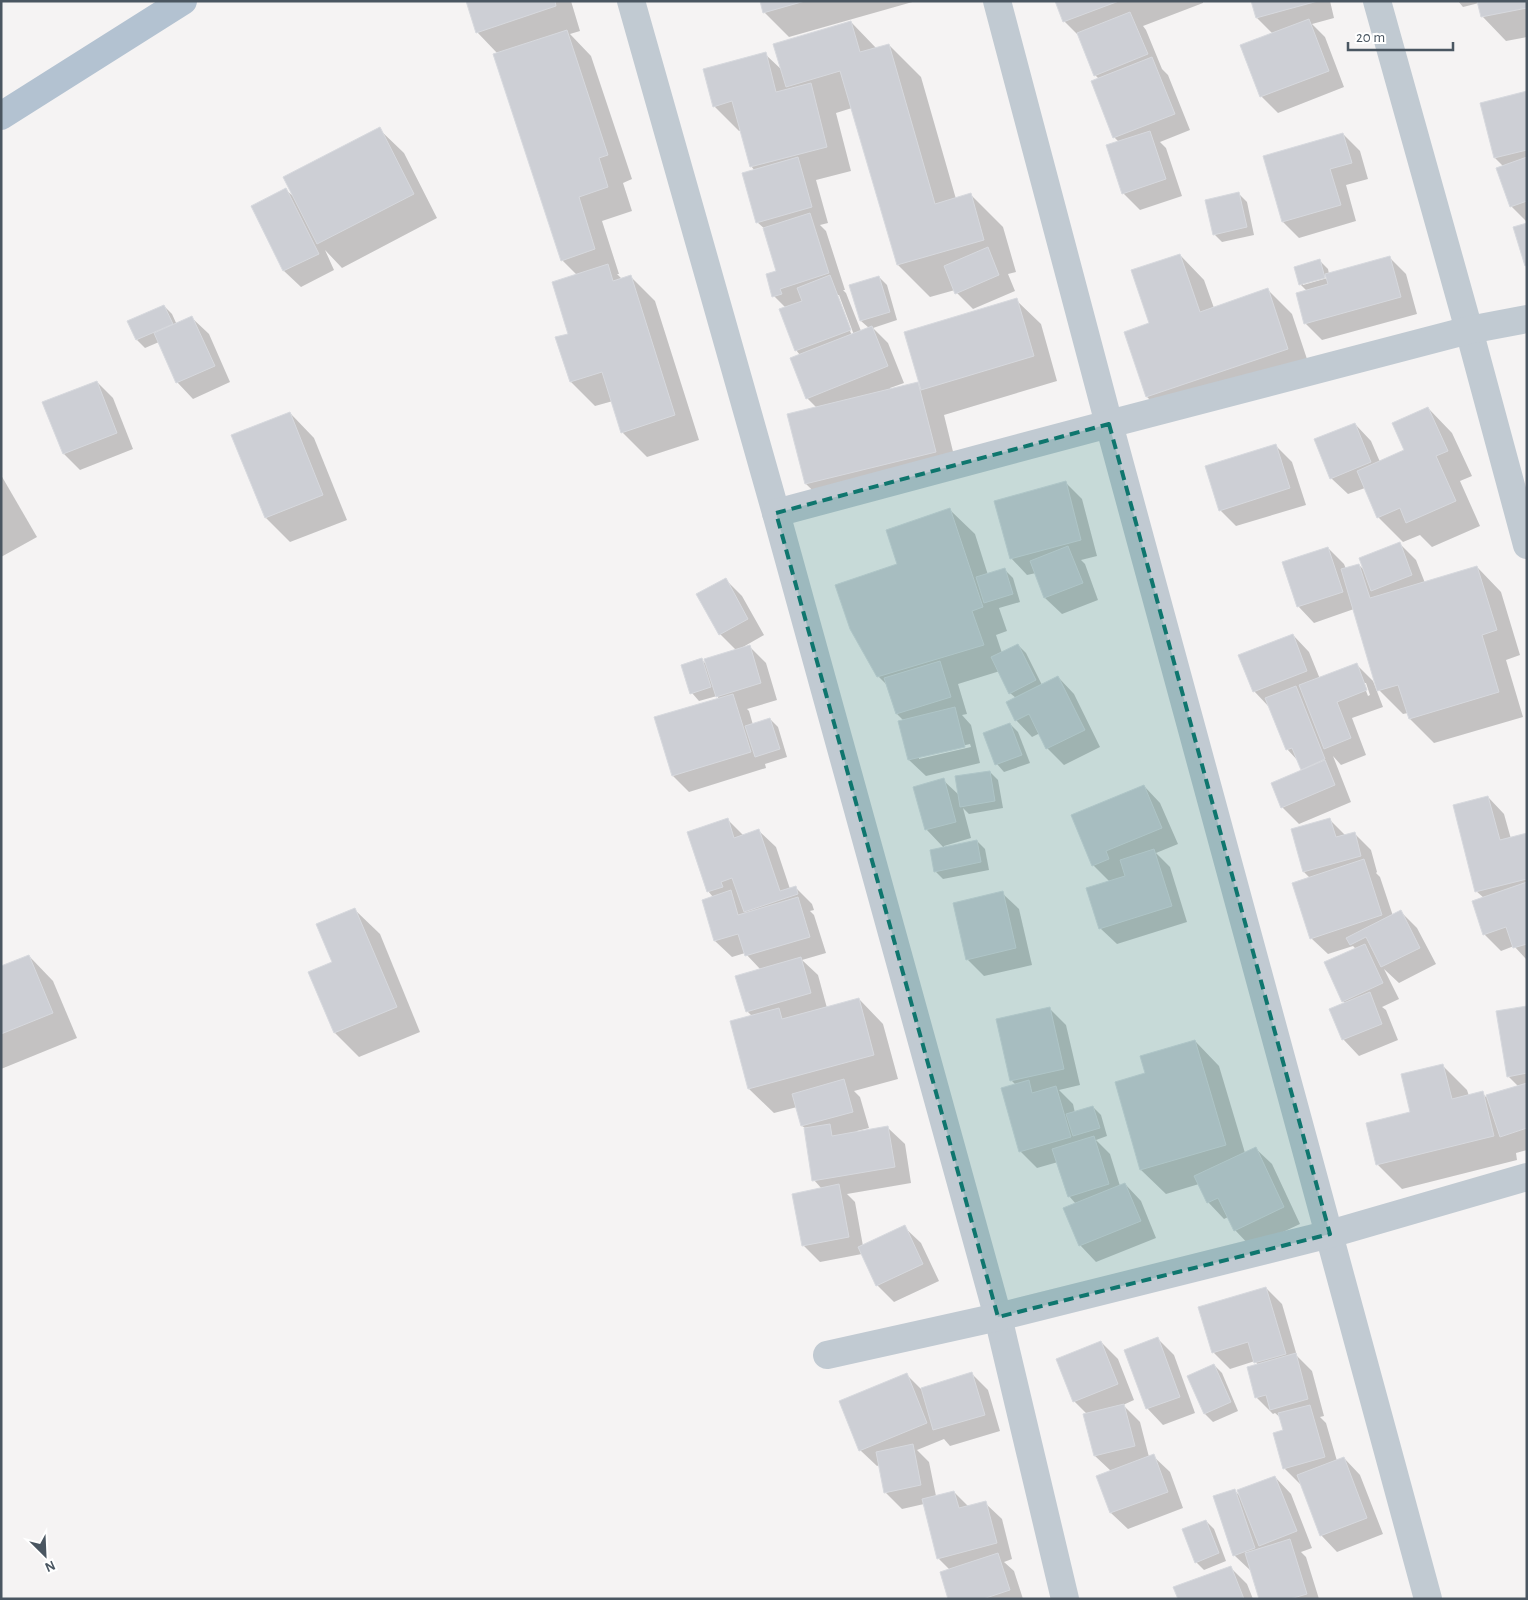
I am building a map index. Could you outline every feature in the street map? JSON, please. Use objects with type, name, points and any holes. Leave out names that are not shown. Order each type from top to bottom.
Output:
[{"type":"main road","points":[[1,116],[183,1]]},
{"type":"street","points":[[631,1],[776,513],[998,1317],[1065,1599]]},
{"type":"street","points":[[997,1],[1109,424],[1428,1599]]},
{"type":"street","points":[[1377,1],[1527,546]]},
{"type":"street","points":[[776,513],[1469,330],[1527,319]]},
{"type":"street","points":[[827,1355],[998,1317],[1330,1234],[1527,1177]]},
{"type":"highlighted area","points":[[1109,424],[1330,1234],[998,1317],[776,513]]},
{"type":"building","points":[[466,1],[555,1],[556,6],[476,33]]},
{"type":"building","points":[[760,1],[805,1],[763,13]]},
{"type":"building","points":[[1055,1],[1119,1],[1063,22]]},
{"type":"building","points":[[1251,1],[1318,1],[1256,18]]},
{"type":"building","points":[[1477,1],[1527,1],[1527,8],[1481,17]]},
{"type":"building","points":[[1130,12],[1148,54],[1094,76],[1077,33]]},
{"type":"building","points":[[1309,19],[1329,71],[1260,97],[1240,45]]},
{"type":"building","points":[[851,21],[860,52],[889,44],[935,204],[971,193],[984,240],[897,265],[840,71],[786,87],[773,44]]},
{"type":"building","points":[[567,30],[608,155],[599,158],[608,187],[579,197],[595,249],[561,261],[493,54]]},
{"type":"building","points":[[766,52],[776,92],[811,83],[827,147],[750,167],[732,101],[713,107],[703,69]]},
{"type":"building","points":[[1152,57],[1175,114],[1113,138],[1091,81]]},
{"type":"building","points":[[1527,91],[1527,150],[1494,158],[1480,103]]},
{"type":"building","points":[[380,127],[414,194],[317,244],[283,177]]},
{"type":"building","points":[[1150,131],[1166,179],[1122,194],[1106,145]]},
{"type":"building","points":[[1343,133],[1352,163],[1330,169],[1341,205],[1282,222],[1263,156]]},
{"type":"building","points":[[798,157],[812,207],[756,223],[742,173]]},
{"type":"building","points":[[1527,157],[1527,201],[1510,207],[1496,168]]},
{"type":"building","points":[[286,188],[319,254],[283,271],[251,206]]},
{"type":"building","points":[[1239,192],[1247,227],[1213,235],[1205,200]]},
{"type":"building","points":[[810,213],[829,273],[780,289],[782,294],[772,297],[766,274],[776,271],[763,228]]},
{"type":"building","points":[[1527,223],[1527,265],[1525,266],[1513,227]]},
{"type":"building","points":[[988,247],[999,275],[955,294],[944,266]]},
{"type":"building","points":[[1180,254],[1200,312],[1268,288],[1288,349],[1146,397],[1124,332],[1149,323],[1131,270]]},
{"type":"building","points":[[1390,256],[1401,297],[1304,324],[1296,293],[1328,284],[1325,274]]},
{"type":"building","points":[[1320,259],[1325,278],[1299,285],[1294,267]]},
{"type":"building","points":[[608,264],[613,281],[631,275],[675,415],[621,433],[602,372],[570,382],[555,337],[568,334],[552,282]]},
{"type":"building","points":[[830,275],[851,330],[795,351],[779,309],[802,301],[797,288]]},
{"type":"building","points":[[879,276],[890,312],[860,321],[849,285]]},
{"type":"building","points":[[1017,298],[1034,356],[921,390],[904,332]]},
{"type":"building","points":[[164,305],[173,324],[136,340],[127,321]]},
{"type":"building","points":[[192,316],[215,366],[176,383],[154,333]]},
{"type":"building","points":[[872,326],[888,366],[806,399],[790,358]]},
{"type":"building","points":[[97,381],[117,433],[63,454],[42,402]]},
{"type":"building","points":[[918,382],[936,452],[805,484],[787,414]]},
{"type":"building","points":[[1428,407],[1448,451],[1436,456],[1456,501],[1406,523],[1400,508],[1377,518],[1357,471],[1404,450],[1392,423]]},
{"type":"building","points":[[290,412],[323,495],[265,518],[231,435]]},
{"type":"building","points":[[1355,423],[1371,462],[1330,479],[1314,439]]},
{"type":"building","points":[[1276,444],[1290,488],[1219,511],[1205,466]]},
{"type":"building","points":[[1066,481],[1081,540],[1010,559],[994,501]]},
{"type":"building","points":[[950,508],[983,607],[972,611],[984,645],[877,677],[850,629],[835,585],[897,564],[886,530]]},
{"type":"building","points":[[1400,542],[1412,575],[1371,591],[1359,558]]},
{"type":"building","points":[[1068,546],[1083,583],[1044,598],[1030,561]]},
{"type":"building","points":[[1328,547],[1343,592],[1297,607],[1282,562]]},
{"type":"building","points":[[1359,564],[1370,598],[1477,566],[1497,630],[1482,635],[1499,692],[1409,719],[1398,685],[1377,691],[1341,569]]},
{"type":"building","points":[[1005,568],[1013,594],[984,603],[976,577]]},
{"type":"building","points":[[726,578],[748,619],[719,635],[696,594]]},
{"type":"building","points":[[1293,634],[1307,671],[1253,692],[1238,655]]},
{"type":"building","points":[[1018,644],[1036,680],[1009,694],[991,657]]},
{"type":"building","points":[[750,645],[761,683],[716,697],[704,659]]},
{"type":"building","points":[[702,658],[711,687],[690,694],[681,665]]},
{"type":"building","points":[[940,661],[951,697],[896,714],[884,678]]},
{"type":"building","points":[[1357,663],[1367,690],[1337,702],[1351,738],[1324,749],[1299,685]]},
{"type":"building","points":[[1058,676],[1085,730],[1046,749],[1029,714],[1015,721],[1006,702]]},
{"type":"building","points":[[1296,686],[1325,759],[1301,770],[1292,748],[1286,750],[1265,698]]},
{"type":"building","points":[[733,694],[751,752],[672,776],[654,717]]},
{"type":"building","points":[[955,707],[965,747],[908,760],[898,721]]},
{"type":"building","points":[[770,718],[780,749],[755,757],[745,726]]},
{"type":"building","points":[[1010,723],[1022,755],[995,765],[983,733]]},
{"type":"building","points":[[1325,760],[1335,785],[1281,808],[1271,783]]},
{"type":"building","points":[[990,771],[995,801],[960,807],[955,776]]},
{"type":"building","points":[[944,778],[956,822],[925,830],[913,787]]},
{"type":"building","points":[[1144,785],[1162,828],[1106,851],[1109,859],[1092,866],[1071,815]]},
{"type":"building","points":[[1488,796],[1500,840],[1527,833],[1527,879],[1475,892],[1453,805]]},
{"type":"building","points":[[728,818],[734,838],[759,829],[780,891],[796,886],[798,894],[744,912],[732,878],[721,882],[723,887],[707,892],[687,832]]},
{"type":"building","points":[[1330,818],[1336,837],[1355,832],[1361,856],[1303,872],[1291,829]]},
{"type":"building","points":[[977,840],[981,862],[934,872],[930,850]]},
{"type":"building","points":[[1154,849],[1172,906],[1099,929],[1086,888],[1125,876],[1120,860]]},
{"type":"building","points":[[1364,859],[1382,915],[1310,939],[1292,883]]},
{"type":"building","points":[[1527,882],[1527,944],[1513,948],[1506,927],[1483,935],[1472,901]]},
{"type":"building","points":[[731,890],[738,915],[798,897],[810,937],[745,956],[738,934],[714,941],[702,900]]},
{"type":"building","points":[[1003,891],[1016,948],[966,960],[953,903]]},
{"type":"building","points":[[355,908],[397,1007],[334,1033],[308,972],[332,962],[316,924]]},
{"type":"building","points":[[1401,910],[1420,948],[1381,967],[1366,937],[1350,945],[1346,938]]},
{"type":"building","points":[[1365,944],[1383,983],[1342,1002],[1324,962]]},
{"type":"building","points":[[29,955],[53,1013],[1,1034],[1,966]]},
{"type":"building","points":[[801,957],[811,993],[746,1012],[735,976]]},
{"type":"building","points":[[1370,992],[1382,1024],[1342,1040],[1329,1009]]},
{"type":"building","points":[[859,998],[874,1055],[748,1089],[730,1021],[779,1008],[782,1019]]},
{"type":"building","points":[[1527,1006],[1527,1073],[1507,1077],[1496,1011]]},
{"type":"building","points":[[1050,1007],[1064,1069],[1010,1081],[996,1019]]},
{"type":"building","points":[[1195,1040],[1226,1145],[1140,1170],[1115,1082],[1145,1073],[1140,1056]]},
{"type":"building","points":[[1443,1064],[1452,1099],[1483,1091],[1494,1136],[1376,1165],[1366,1123],[1410,1112],[1401,1074]]},
{"type":"building","points":[[844,1079],[853,1112],[801,1126],[792,1094]]},
{"type":"building","points":[[1029,1080],[1032,1093],[1056,1086],[1071,1137],[1019,1152],[1001,1088]]},
{"type":"building","points":[[1527,1083],[1527,1128],[1500,1137],[1486,1095]]},
{"type":"building","points":[[1093,1106],[1100,1128],[1073,1136],[1066,1114]]},
{"type":"building","points":[[830,1124],[832,1136],[888,1126],[895,1167],[812,1181],[804,1128]]},
{"type":"building","points":[[1094,1136],[1109,1184],[1068,1197],[1052,1149]]},
{"type":"building","points":[[1256,1147],[1284,1207],[1234,1231],[1218,1198],[1207,1203],[1194,1176]]},
{"type":"building","points":[[1125,1183],[1141,1221],[1079,1246],[1063,1208]]},
{"type":"building","points":[[839,1184],[849,1237],[802,1246],[792,1194]]},
{"type":"building","points":[[905,1225],[923,1264],[876,1286],[858,1247]]},
{"type":"building","points":[[1266,1287],[1286,1354],[1254,1363],[1248,1342],[1212,1353],[1198,1307]]},
{"type":"building","points":[[1158,1337],[1180,1397],[1146,1409],[1124,1350]]},
{"type":"building","points":[[1101,1341],[1118,1384],[1073,1402],[1056,1359]]},
{"type":"building","points":[[1296,1353],[1308,1399],[1270,1410],[1266,1395],[1255,1398],[1247,1367]]},
{"type":"building","points":[[1214,1364],[1231,1402],[1204,1414],[1187,1376]]},
{"type":"building","points":[[972,1372],[985,1415],[933,1430],[921,1388]]},
{"type":"building","points":[[907,1373],[927,1423],[859,1451],[839,1401]]},
{"type":"building","points":[[1124,1404],[1135,1446],[1094,1456],[1083,1414]]},
{"type":"building","points":[[1310,1405],[1325,1457],[1283,1469],[1273,1433],[1283,1430],[1278,1413]]},
{"type":"building","points":[[913,1444],[921,1485],[884,1493],[876,1452]]},
{"type":"building","points":[[1154,1454],[1168,1492],[1110,1513],[1096,1476]]},
{"type":"building","points":[[1344,1457],[1367,1518],[1320,1536],[1297,1475]]},
{"type":"building","points":[[1275,1476],[1297,1531],[1259,1546],[1237,1490]]},
{"type":"building","points":[[1235,1489],[1255,1548],[1233,1556],[1213,1496]]},
{"type":"building","points":[[954,1491],[959,1508],[986,1501],[997,1543],[937,1559],[922,1499]]},
{"type":"building","points":[[1206,1520],[1219,1553],[1195,1563],[1182,1529]]},
{"type":"building","points":[[1290,1539],[1307,1594],[1290,1599],[1259,1599],[1245,1553]]},
{"type":"building","points":[[998,1553],[1010,1590],[983,1599],[948,1599],[940,1572]]},
{"type":"building","points":[[1231,1566],[1244,1599],[1178,1599],[1173,1587]]}]
